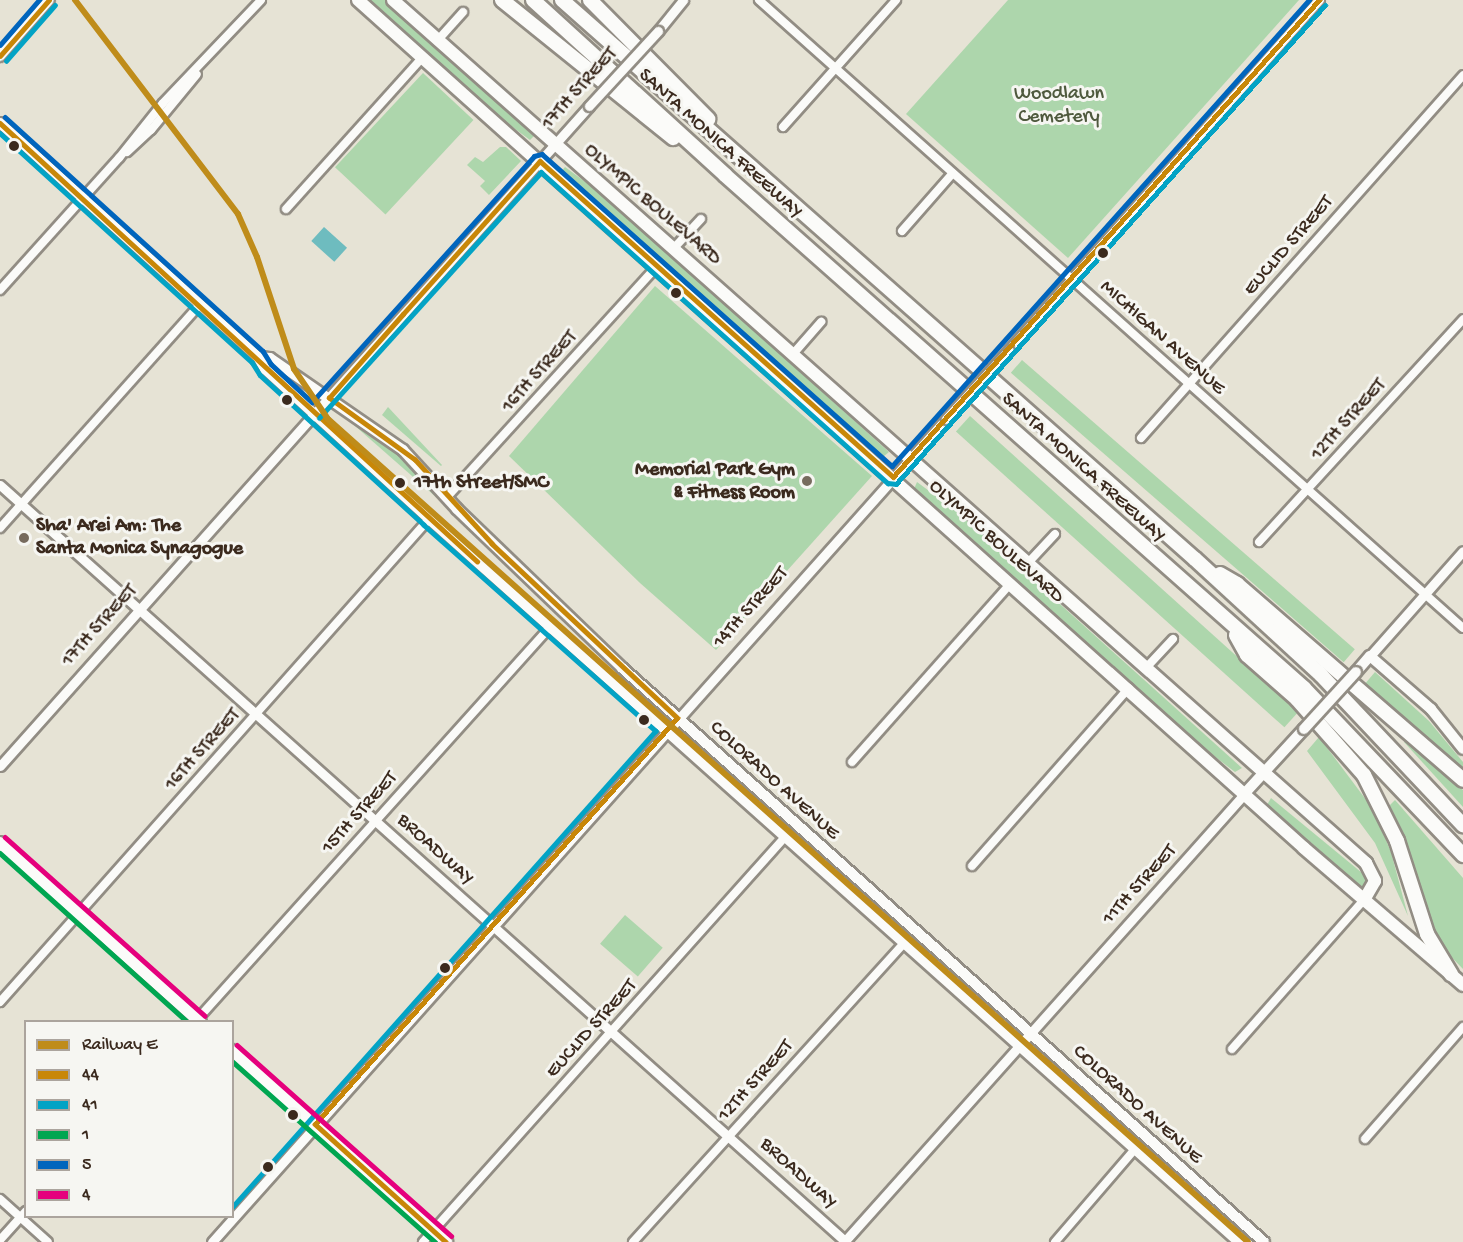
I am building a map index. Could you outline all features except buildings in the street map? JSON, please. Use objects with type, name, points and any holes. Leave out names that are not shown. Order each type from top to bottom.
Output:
[{"type":"highway","points":[[502,0],[647,120],[725,175]]},
{"type":"highway","name":"SANTA MONICA FREEWAY","points":[[533,0],[725,175],[1231,627],[1304,688],[1463,855]]},
{"type":"highway","name":"SANTA MONICA FREEWAY","points":[[562,0],[1195,559],[1321,675],[1463,825]]},
{"type":"highway","points":[[590,0],[649,62],[742,149],[760,175]]},
{"type":"highway","points":[[1195,559],[1237,584],[1463,780]]},
{"type":"highway","points":[[1231,627],[1247,655],[1321,724],[1364,775],[1397,841],[1427,934],[1451,974]]},
{"type":"main road","points":[[0,56],[49,0]]},
{"type":"main road","name":"OLYMPIC BOULEVARD","points":[[358,0],[1246,792],[1364,900],[1463,985]]},
{"type":"main road","name":"OLYMPIC BOULEVARD","points":[[393,0],[911,458],[1262,774],[1366,863],[1375,881],[1364,900]]},
{"type":"main road","name":"COLORADO AVENUE","points":[[0,123],[258,357],[265,369],[429,519],[1239,1242]]},
{"type":"main road","name":"COLORADO AVENUE","points":[[258,357],[270,358],[404,450],[447,497],[677,718],[1264,1242]]},
{"type":"main road","points":[[1370,656],[1431,709],[1463,749]]},
{"type":"main road","name":"11TH STREET","points":[[1246,792],[1370,656]]},
{"type":"main road","points":[[0,843],[197,1020]]},
{"type":"main road","points":[[234,1053],[446,1242]]},
{"type":"street","points":[[0,290],[119,158],[151,130],[222,43],[261,0]]},
{"type":"street","name":"17TH STREET","points":[[0,765],[684,0]]},
{"type":"street","name":"MICHIGAN AVENUE","points":[[759,0],[1463,628]]},
{"type":"street","points":[[783,127],[896,0]]},
{"type":"street","name":"14TH STREET","points":[[234,1217],[1319,0]]},
{"type":"street","points":[[437,41],[463,12]]},
{"type":"street","points":[[286,209],[422,58]]},
{"type":"street","name":"EUCLID STREET","points":[[1141,438],[1463,75]]},
{"type":"street","points":[[902,231],[952,173]]},
{"type":"street","points":[[673,249],[701,219]]},
{"type":"street","name":"16TH STREET","points":[[447,497],[656,267]]},
{"type":"street","points":[[0,528],[200,304]]},
{"type":"street","name":"12TH STREET","points":[[1259,542],[1463,318]]},
{"type":"street","points":[[793,354],[821,322]]},
{"type":"street","name":"BROADWAY","points":[[0,485],[495,926],[845,1242]]},
{"type":"street","name":"16TH STREET","points":[[0,1002],[429,519]]},
{"type":"street","points":[[1027,564],[1055,534]]},
{"type":"street","name":"11TH STREET","points":[[1370,656],[1463,551]]},
{"type":"street","points":[[852,762],[1011,583]]},
{"type":"street","name":"15TH STREET","points":[[199,1020],[375,820],[550,627]]},
{"type":"street","points":[[1145,669],[1173,639]]},
{"type":"street","points":[[972,866],[1129,688]]},
{"type":"street","name":"11TH STREET","points":[[845,1242],[1246,792]]},
{"type":"street","name":"EUCLID STREET","points":[[423,1242],[785,837]]},
{"type":"street","points":[[1232,1049],[1364,900]]},
{"type":"street","name":"12TH STREET","points":[[633,1242],[904,943]]},
{"type":"street","points":[[1365,1139],[1463,1027]]},
{"type":"street","points":[[1055,1242],[1135,1149]]},
{"type":"street","points":[[0,1199],[23,1214],[0,1240]]},
{"type":"street","points":[[27,1218],[48,1242]]},
{"type":"street","name":"14TH STREET","points":[[212,1242],[233,1218]]},
{"type":"green space","points":[[366,0],[385,0],[534,136],[530,140],[487,108]]},
{"type":"green space","name":"Woodlawn Cemetery","points":[[1008,0],[1299,0],[1068,258],[906,114]]},
{"type":"green space","points":[[423,73],[473,120],[385,214],[335,167]]},
{"type":"green space","points":[[500,147],[506,147],[521,161],[489,195],[480,186],[485,181],[467,165],[475,157],[483,162]]},
{"type":"green space","points":[[565,167],[606,197],[889,452],[883,457],[846,430],[560,173]]},
{"type":"green space","points":[[655,286],[872,476],[716,650],[640,583],[509,456]]},
{"type":"green space","points":[[1022,360],[1355,649],[1344,662],[1011,373]]},
{"type":"green space","points":[[388,407],[442,465],[441,466],[382,415]]},
{"type":"green space","points":[[970,416],[1298,712],[1284,727],[956,432]]},
{"type":"green space","points":[[354,425],[402,455],[453,512]]},
{"type":"green space","points":[[917,482],[960,514],[1242,768],[1235,772],[1197,743],[914,489]]},
{"type":"green space","points":[[1375,672],[1429,721],[1463,762],[1463,771],[1364,685]]},
{"type":"green space","points":[[1319,737],[1373,809],[1391,852],[1408,916],[1375,843],[1307,751]]},
{"type":"green space","points":[[1407,739],[1463,790],[1463,807],[1404,742]]},
{"type":"green space","points":[[1271,798],[1367,877],[1365,886],[1356,886],[1267,805]]},
{"type":"green space","points":[[1395,800],[1463,878],[1463,969],[1436,941],[1388,807]]},
{"type":"green space","points":[[625,915],[663,948],[638,976],[600,944]]},
{"type":"water","points":[[324,227],[347,248],[334,262],[311,241]]},
{"type":"rail line","name":"E","points":[[75,0],[238,214],[257,257],[294,369],[328,419],[1248,1242]]},
{"type":"transit line","name":"5","points":[[0,45],[39,0]]},
{"type":"transit line","name":"44","points":[[0,56],[49,0]]},
{"type":"transit line","name":"5","points":[[5,117],[263,351],[271,364],[312,402],[534,156],[542,154],[892,466],[1309,0]]},
{"type":"transit line","name":"44","points":[[315,1124],[677,718],[492,544],[415,460],[329,398],[403,314],[540,161],[893,477],[1319,0]]},
{"type":"transit line","name":"41","points":[[6,61],[55,5]]},
{"type":"transit line","name":"41","points":[[319,418],[541,172],[888,483],[896,484],[1325,5]]},
{"type":"transit line","name":"44","points":[[0,123],[477,561]]},
{"type":"transit line","name":"41","points":[[0,133],[252,362],[260,375],[424,525],[656,731],[234,1206]]},
{"type":"transit line","name":"4","points":[[5,837],[205,1016]]},
{"type":"transit line","name":"1","points":[[0,853],[186,1020]]},
{"type":"transit line","name":"4","points":[[237,1045],[451,1236]]},
{"type":"transit line","name":"1","points":[[234,1063],[435,1242]]},
{"type":"transit line","name":"44","points":[[315,1124],[446,1242]]},
{"type":"place","name":"Memorial Park Gym & Fitness Room","points":[[807,481]]},
{"type":"place","name":"17th Street/SMC","points":[[400,483]]},
{"type":"place","name":"Sha' Arei Am: The Santa Monica Synagogue","points":[[24,538]]}]
